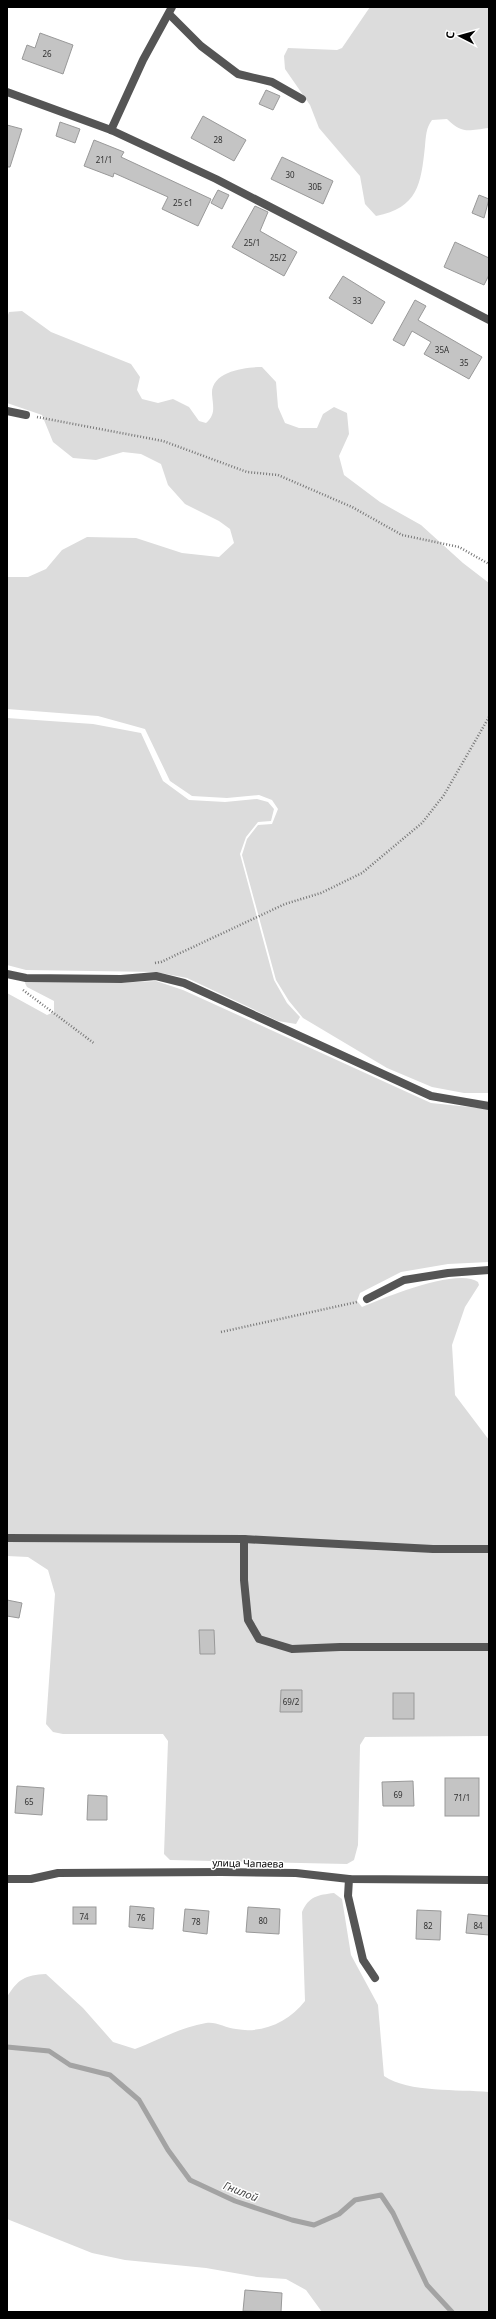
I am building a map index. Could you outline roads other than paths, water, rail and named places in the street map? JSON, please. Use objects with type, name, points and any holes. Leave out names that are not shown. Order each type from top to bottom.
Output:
[{"type":"street","points":[[111,130],[143,60],[170,11],[201,46],[238,74],[272,82],[302,99]]},
{"type":"street","points":[[7,92],[111,130],[216,179],[489,320]]},
{"type":"street","points":[[7,412],[26,415]]},
{"type":"street","points":[[7,974],[26,978],[121,979],[156,976],[184,983],[431,1096],[489,1106]]},
{"type":"street","points":[[367,1299],[404,1280],[448,1273],[489,1270]]},
{"type":"street","points":[[7,1538],[244,1539],[433,1550],[489,1549]]},
{"type":"street","points":[[244,1539],[244,1580],[248,1620],[259,1639],[292,1649],[340,1647],[489,1647]]},
{"type":"street","name":"улица Чапаева","points":[[7,1879],[31,1879],[58,1873],[221,1872],[296,1874],[349,1879],[489,1880]]},
{"type":"street","points":[[349,1879],[348,1896],[363,1960],[375,1978]]},
{"type":"waterway","name":"Гнилой","points":[[7,2047],[49,2051],[70,2065],[110,2075],[139,2100],[168,2150],[190,2180],[235,2201],[292,2220],[314,2225],[339,2214],[355,2200],[381,2195],[393,2213],[427,2285],[452,2312]]}]
